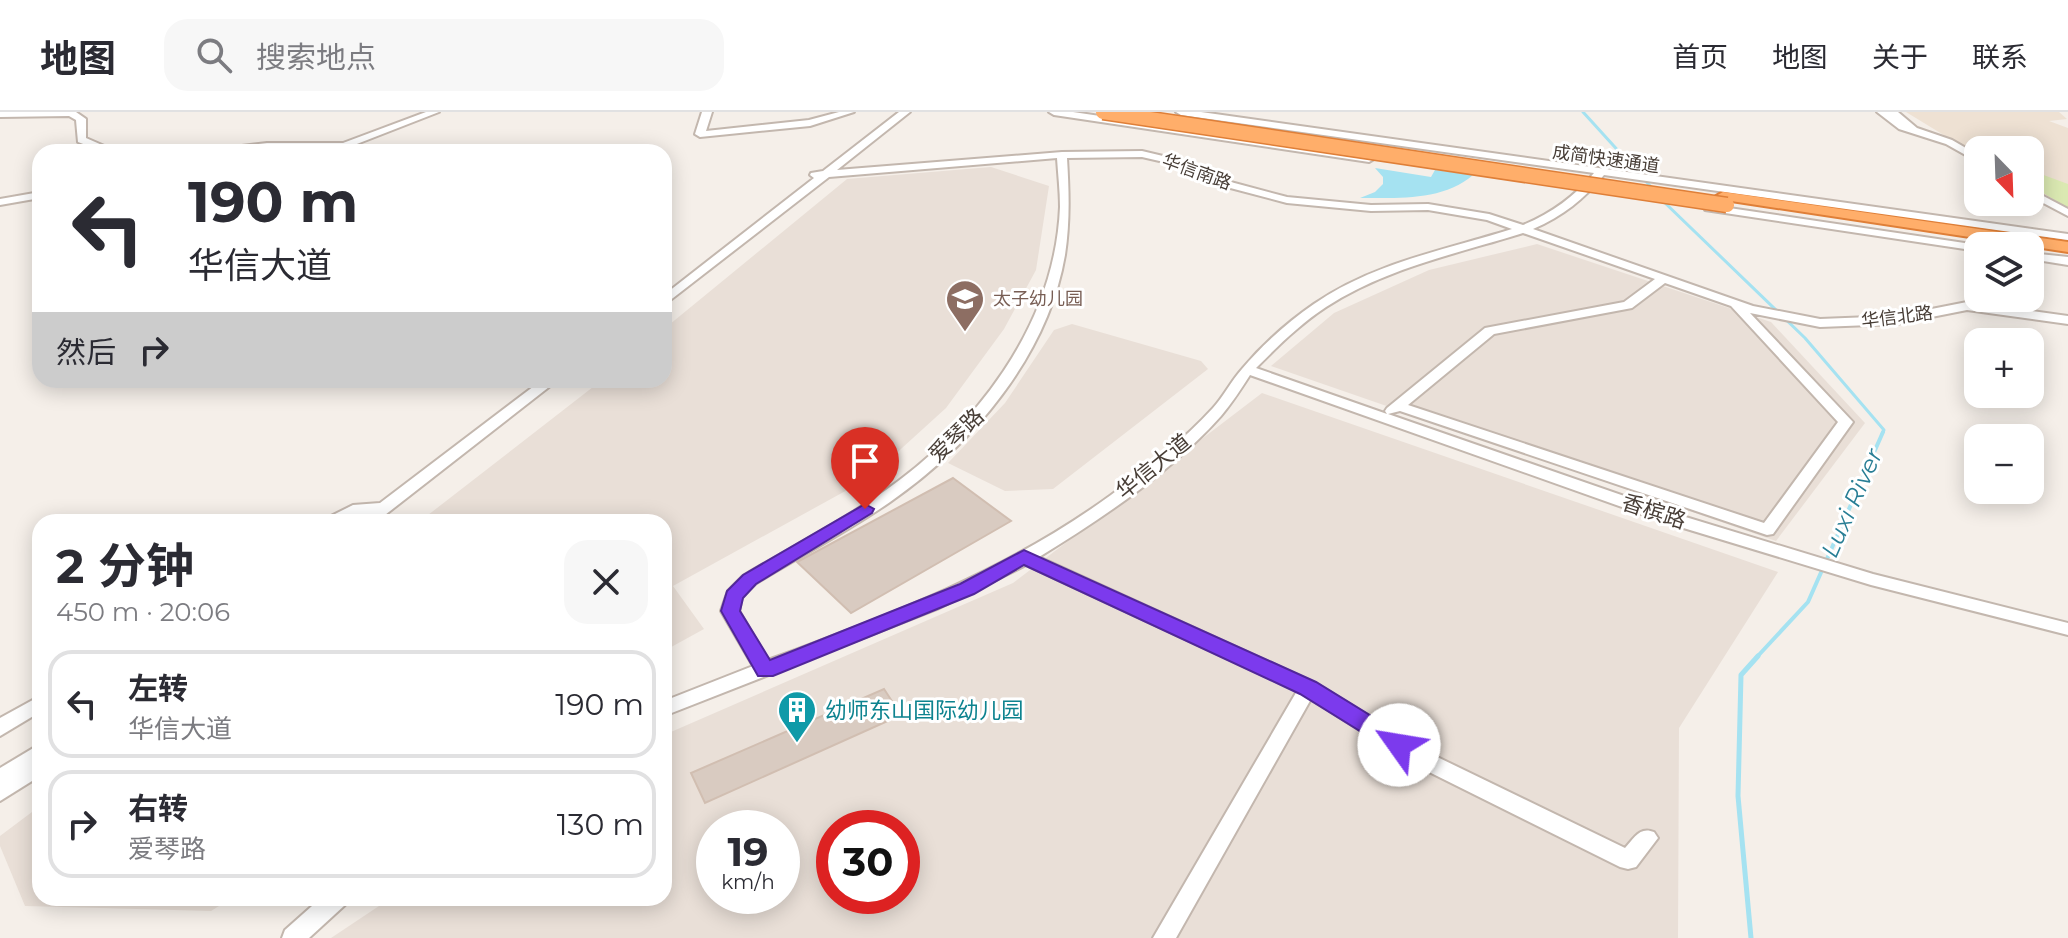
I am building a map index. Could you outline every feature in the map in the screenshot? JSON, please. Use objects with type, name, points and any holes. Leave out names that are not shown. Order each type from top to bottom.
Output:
[{"type":"highway","name":"成简快速通道","points":[[1103,112],[2068,247]]},
{"type":"highway","name":"成简快速通道","points":[[1139,112],[1964,237]]},
{"type":"highway","points":[[2044,249],[2068,253]]},
{"type":"street","points":[[349,144],[434,112]]},
{"type":"street","points":[[707,112],[700,134],[810,123],[849,112]]},
{"type":"street","points":[[672,295],[895,112]]},
{"type":"street","points":[[672,285],[905,112]]},
{"type":"street","points":[[1054,112],[1964,246]]},
{"type":"street","points":[[1181,112],[2068,237]]},
{"type":"street","points":[[1882,112],[1902,127],[1949,142],[1964,151]]},
{"type":"street","points":[[1892,112],[1913,127],[1911,129]]},
{"type":"street","points":[[0,114],[71,113],[81,119],[81,140],[92,144]]},
{"type":"street","name":"华信南路","points":[[819,176],[1062,155],[1142,154],[1287,200],[1342,206],[1450,209],[1527,230],[1663,279]]},
{"type":"street","name":"爱琴路","points":[[765,671],[730,611],[734,595],[749,580],[886,497],[953,443],[1001,390],[1025,351],[1055,276],[1063,241],[1062,155]]},
{"type":"street","name":"华信大道","points":[[672,706],[967,589],[1024,557],[1081,523],[1151,470],[1217,413],[1248,370],[1323,302],[1370,278],[1429,256],[1527,230],[1588,190],[1601,172]]},
{"type":"street","points":[[0,202],[32,196]]},
{"type":"street","points":[[2044,200],[2068,213]]},
{"type":"street","points":[[2044,258],[2068,261]]},
{"type":"street","points":[[1384,418],[1490,331],[1628,305],[1663,279]]},
{"type":"street","name":"华信北路","points":[[1663,279],[1743,307],[1820,323],[1896,320],[1967,306],[2068,320]]},
{"type":"street","points":[[1399,406],[1767,530],[1846,422],[1743,307]]},
{"type":"street","name":"香槟路","points":[[1248,370],[1673,519],[1843,570],[2068,629]]},
{"type":"street","points":[[385,514],[541,388]]},
{"type":"street","points":[[385,514],[551,388]]},
{"type":"street","points":[[349,514],[359,509],[380,514]]},
{"type":"street","points":[[1024,557],[1308,688],[1422,759],[1628,860],[1647,838]]},
{"type":"street","points":[[1164,938],[1308,688]]},
{"type":"street","points":[[0,728],[32,708]]},
{"type":"street","points":[[0,778],[32,757]]},
{"type":"street","points":[[0,792],[32,771]]},
{"type":"street","points":[[293,938],[328,906]]},
{"type":"shaded area","points":[[1906,112],[2059,112],[2067,119],[2049,121],[2068,128],[2068,209],[2044,194],[2044,136],[1964,136],[1964,147]]},
{"type":"shaded area","points":[[991,167],[1049,186],[1036,270],[1004,329],[946,408],[869,478],[673,586],[704,629],[672,647],[672,514],[429,514],[592,388],[672,388],[672,322],[847,179]]},
{"type":"shaded area","points":[[1537,244],[1771,322],[1865,423],[1776,541],[1271,366],[1334,313],[1429,270]]},
{"type":"shaded area","points":[[1072,324],[1201,361],[1208,369],[1053,489],[1005,491],[948,463],[1005,403],[1054,330]]},
{"type":"shaded area","points":[[1262,393],[1778,572],[1679,728],[1678,938],[331,938],[379,906],[672,906],[672,732],[1013,583]]},
{"type":"shaded area","points":[[32,812],[32,906],[219,906],[211,911],[25,906],[0,846],[0,836]]},
{"type":"green space","points":[[2044,175],[2068,184],[2068,208],[2044,193]]},
{"type":"water","points":[[1375,168],[1431,177],[1435,170],[1473,175],[1448,190],[1434,194],[1405,198],[1360,198],[1375,192],[1383,184],[1383,177]]},
{"type":"building","points":[[953,478],[1011,521],[851,613],[797,562]]},
{"type":"building","name":"幼师东山国际幼儿园","points":[[884,689],[901,715],[705,803],[691,773]]},
{"type":"waterway","name":"Luxi River","points":[[1583,112],[1652,188]]},
{"type":"waterway","name":"Luxi River","points":[[1663,201],[1805,338],[1883,432]]},
{"type":"waterway","name":"Luxi River","points":[[1756,658],[1808,602],[1883,432]]},
{"type":"waterway","name":"Luxi River","points":[[1751,938],[1738,796],[1741,675],[1758,656]]},
{"type":"place","name":"太子幼儿园","points":[[965,333]]},
{"type":"place","name":"幼师东山国际幼儿园","points":[[797,744]]},
{"type":"route","points":[[865,509],[749,580],[734,595],[730,611],[765,671],[967,589],[1024,557],[1308,688],[1399,745]]}]
